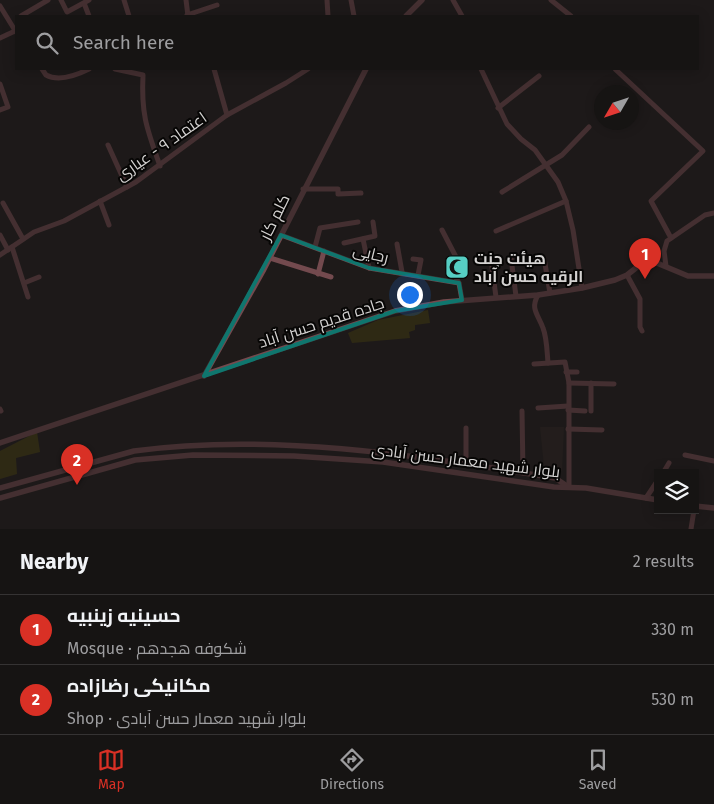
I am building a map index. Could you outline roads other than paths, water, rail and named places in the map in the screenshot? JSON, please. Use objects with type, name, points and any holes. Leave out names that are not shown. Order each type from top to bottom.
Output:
[{"type":"street","points":[[23,15],[48,0]]},
{"type":"street","points":[[61,0],[67,12],[86,1],[89,15]]},
{"type":"street","points":[[124,0],[129,15]]},
{"type":"street","points":[[186,0],[188,15],[217,5]]},
{"type":"street","points":[[327,0],[328,15]]},
{"type":"street","points":[[351,0],[354,15]]},
{"type":"street","points":[[407,15],[422,0]]},
{"type":"street","points":[[452,0],[461,15]]},
{"type":"street","points":[[551,0],[571,15]]},
{"type":"street","points":[[0,6],[15,30]]},
{"type":"street","points":[[10,23],[15,20]]},
{"type":"street","points":[[0,38],[15,32]]},
{"type":"street","points":[[43,70],[46,75],[54,78],[76,75],[87,70]]},
{"type":"street","points":[[120,70],[143,75]]},
{"type":"street","points":[[142,70],[142,111],[160,166]]},
{"type":"street","points":[[214,70],[227,115]]},
{"type":"street","name":"اعتماد ۹ - عیاری","points":[[0,256],[34,232],[72,217],[127,187],[160,166],[227,115],[286,84],[307,70]]},
{"type":"street","name":"کلم کار","points":[[204,376],[270,258],[303,189],[327,148],[366,70]]},
{"type":"street","points":[[481,70],[498,108],[513,132],[535,150],[558,182],[566,201],[582,288]]},
{"type":"street","points":[[616,70],[625,81],[703,151],[651,201],[671,238]]},
{"type":"street","points":[[498,108],[539,76]]},
{"type":"street","points":[[0,86],[8,107],[0,110]]},
{"type":"street","points":[[502,192],[562,155],[589,126]]},
{"type":"street","points":[[108,145],[127,187]]},
{"type":"street","points":[[303,189],[338,190],[338,194],[361,193]]},
{"type":"street","points":[[100,201],[109,225]]},
{"type":"street","points":[[496,231],[566,201]]},
{"type":"street","points":[[2,203],[23,239]]},
{"type":"street","points":[[666,266],[665,246],[671,238],[705,215],[714,213]]},
{"type":"street","points":[[315,247],[320,228],[358,222]]},
{"type":"street","points":[[344,243],[375,236],[373,222]]},
{"type":"street","points":[[442,230],[456,257],[448,265],[459,283],[462,300]]},
{"type":"street","points":[[0,235],[10,248],[28,297]]},
{"type":"street","name":"رجایی","points":[[281,235],[369,268],[459,283]]},
{"type":"street","points":[[363,239],[369,268]]},
{"type":"street","points":[[397,244],[402,272]]},
{"type":"street","points":[[318,274],[324,251]]},
{"type":"street","points":[[270,258],[330,277]]},
{"type":"street","points":[[511,258],[516,296]]},
{"type":"street","points":[[544,258],[550,294]]},
{"type":"street","points":[[414,259],[420,260],[418,275]]},
{"type":"street","name":"جاده قدیم حسن آباد","points":[[0,443],[396,311],[462,300],[550,294],[582,288],[627,275],[641,264],[652,261],[688,276],[714,276]]},
{"type":"street","points":[[492,267],[496,297]]},
{"type":"street","points":[[627,275],[640,299],[640,327],[642,331]]},
{"type":"street","points":[[24,283],[39,278]]},
{"type":"street","points":[[538,295],[534,303],[534,313],[543,328],[548,363]]},
{"type":"street","points":[[525,296],[528,296],[534,303]]},
{"type":"street","points":[[534,364],[566,362],[569,382],[568,486],[654,499]]},
{"type":"street","points":[[566,372],[577,372]]},
{"type":"street","points":[[569,382],[614,384]]},
{"type":"street","points":[[538,408],[568,408],[588,411],[591,383]]},
{"type":"street","points":[[522,411],[523,473]]},
{"type":"street","points":[[466,428],[466,464]]},
{"type":"street","points":[[568,429],[602,430]]},
{"type":"street","name":"بلوار شهید معمار حسن آبادی","points":[[0,488],[108,456],[156,448],[244,445],[345,450],[466,464],[555,478],[568,486]]},
{"type":"street","name":"بلوار شهید معمار حسن آبادی","points":[[0,498],[135,460],[193,455],[294,456],[383,462],[554,487],[568,486]]},
{"type":"street","points":[[685,455],[714,461]]},
{"type":"street","points":[[665,469],[669,463]]},
{"type":"street","points":[[646,498],[654,486]]},
{"type":"street","points":[[699,506],[714,508]]},
{"type":"street","points":[[691,529],[693,514]]},
{"type":"place","name":"هیئت جنت الرقیه حسن آباد","points":[[457,267]]},
{"type":"place","name":"حسینیه زینبیه","points":[[645,279]]},
{"type":"place","name":"مکانیکی رضازاده","points":[[77,485]]}]
